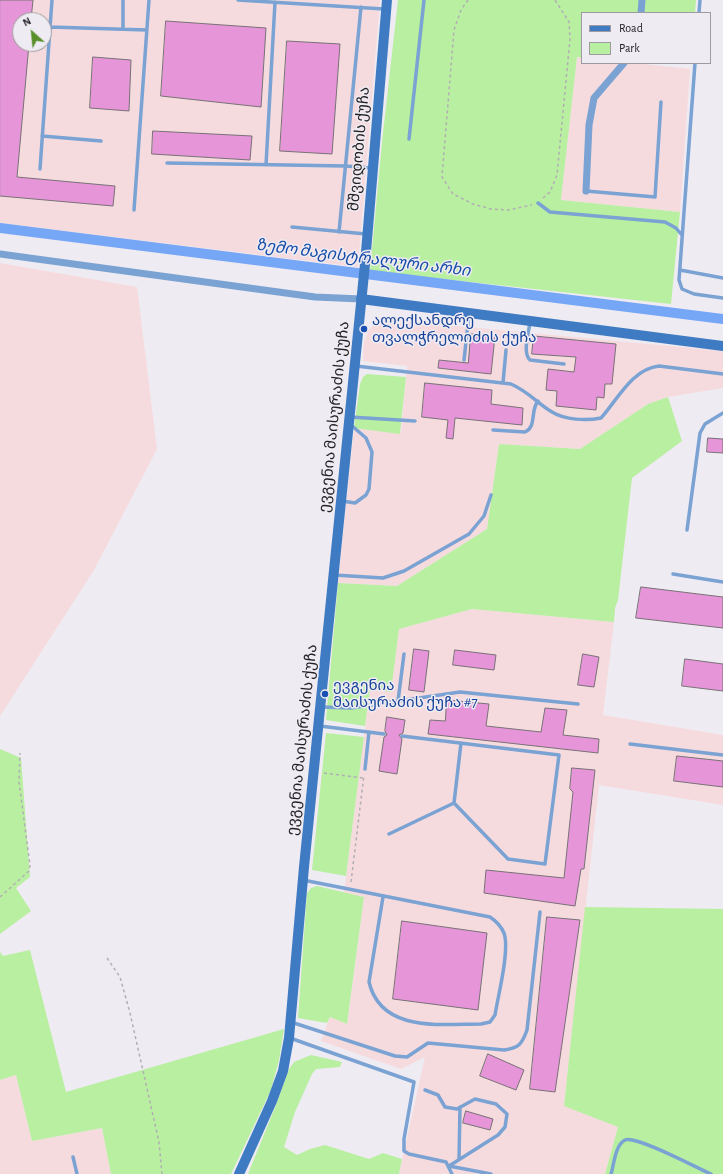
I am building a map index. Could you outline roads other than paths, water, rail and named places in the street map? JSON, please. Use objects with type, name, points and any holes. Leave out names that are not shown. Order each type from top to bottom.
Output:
[{"type":"street","points":[[641,12],[642,0]]},
{"type":"street","name":"მშვიდობის ქუჩა","points":[[361,300],[386,4]]},
{"type":"street","points":[[586,191],[590,124],[594,98],[623,64]]},
{"type":"street","points":[[0,254],[315,297],[361,300],[723,346]]},
{"type":"street","name":"ევგენია მაისურაძის ქუჩა","points":[[239,1174],[272,1101],[283,1071],[289,1038],[303,880],[361,300]]},
{"type":"lane","points":[[51,12],[52,0]]},
{"type":"lane","points":[[123,0],[123,29]]},
{"type":"lane","points":[[134,210],[149,0]]},
{"type":"lane","points":[[238,0],[361,7],[386,4]]},
{"type":"lane","points":[[409,140],[424,0]]},
{"type":"lane","points":[[699,12],[700,0]]},
{"type":"lane","points":[[266,165],[275,2]]},
{"type":"lane","points":[[340,232],[361,7]]},
{"type":"lane","points":[[52,27],[147,30]]},
{"type":"lane","points":[[40,169],[48,52]]},
{"type":"lane","points":[[695,64],[681,234],[679,280],[682,289],[694,294],[723,298]]},
{"type":"lane","points":[[586,191],[655,197],[661,102]]},
{"type":"lane","points":[[42,136],[101,141]]},
{"type":"lane","points":[[167,163],[346,166],[373,168]]},
{"type":"lane","points":[[538,203],[550,212],[665,222],[676,228],[681,234]]},
{"type":"lane","points":[[292,227],[367,234]]},
{"type":"lane","points":[[680,270],[723,278]]},
{"type":"lane","points":[[464,360],[470,314]]},
{"type":"lane","points":[[530,321],[526,352],[527,357],[530,360],[564,364]]},
{"type":"lane","points":[[503,383],[506,350]]},
{"type":"lane","points":[[354,366],[511,384],[525,390],[552,412],[564,417],[594,419],[601,418],[635,377],[651,367],[660,366],[723,374]]},
{"type":"lane","points":[[493,430],[525,432],[529,430],[532,427],[534,407],[538,401]]},
{"type":"lane","points":[[687,530],[700,433],[705,424],[723,413]]},
{"type":"lane","points":[[349,420],[415,421]]},
{"type":"lane","points":[[341,501],[355,503],[366,495],[369,489],[372,452],[366,438],[349,420]]},
{"type":"lane","points":[[333,575],[383,578],[404,570],[469,534],[484,516],[491,495]]},
{"type":"lane","points":[[673,574],[723,582]]},
{"type":"lane","points":[[398,701],[404,654]]},
{"type":"lane","points":[[321,707],[351,708],[460,692],[578,704]]},
{"type":"lane","points":[[319,725],[384,734]]},
{"type":"lane","points":[[365,769],[369,732]]},
{"type":"lane","points":[[402,736],[559,755],[545,864],[508,859],[454,803]]},
{"type":"lane","points":[[454,803],[461,743]]},
{"type":"lane","points":[[630,744],[723,755]]},
{"type":"lane","points":[[389,834],[454,803]]},
{"type":"lane","points":[[303,880],[490,917],[497,922],[504,934],[506,947],[495,1015],[490,1022],[481,1024],[420,1024],[401,1019],[389,1012],[379,1003],[369,982],[383,897]]},
{"type":"lane","points":[[290,1021],[395,1056],[406,1057],[422,1045],[428,1043],[504,1050],[514,1049],[524,1039],[527,1030],[540,912]]},
{"type":"lane","points":[[289,1038],[414,1082],[404,1139],[404,1151],[409,1154],[446,1162],[452,1174]]},
{"type":"lane","points":[[425,1090],[438,1095],[445,1107],[457,1109],[475,1100],[496,1104],[507,1114],[505,1126],[498,1135],[449,1166]]},
{"type":"lane","points":[[459,1159],[460,1107]]},
{"type":"lane","points":[[611,1174],[619,1147],[625,1140],[630,1139],[644,1143],[710,1174]]},
{"type":"lane","points":[[73,1157],[77,1174]]},
{"type":"lane","points":[[449,1166],[491,1174]]},
{"type":"waterway","name":"ზემო მაგისტრალური არხი","points":[[0,228],[723,319]]},
{"type":"place","name":"ალექსანდრე თვალჭრელიძის ქუჩა","points":[[364,329]]},
{"type":"place","name":"ევგენია მაისურაძის ქუჩა #7","points":[[325,694]]}]
